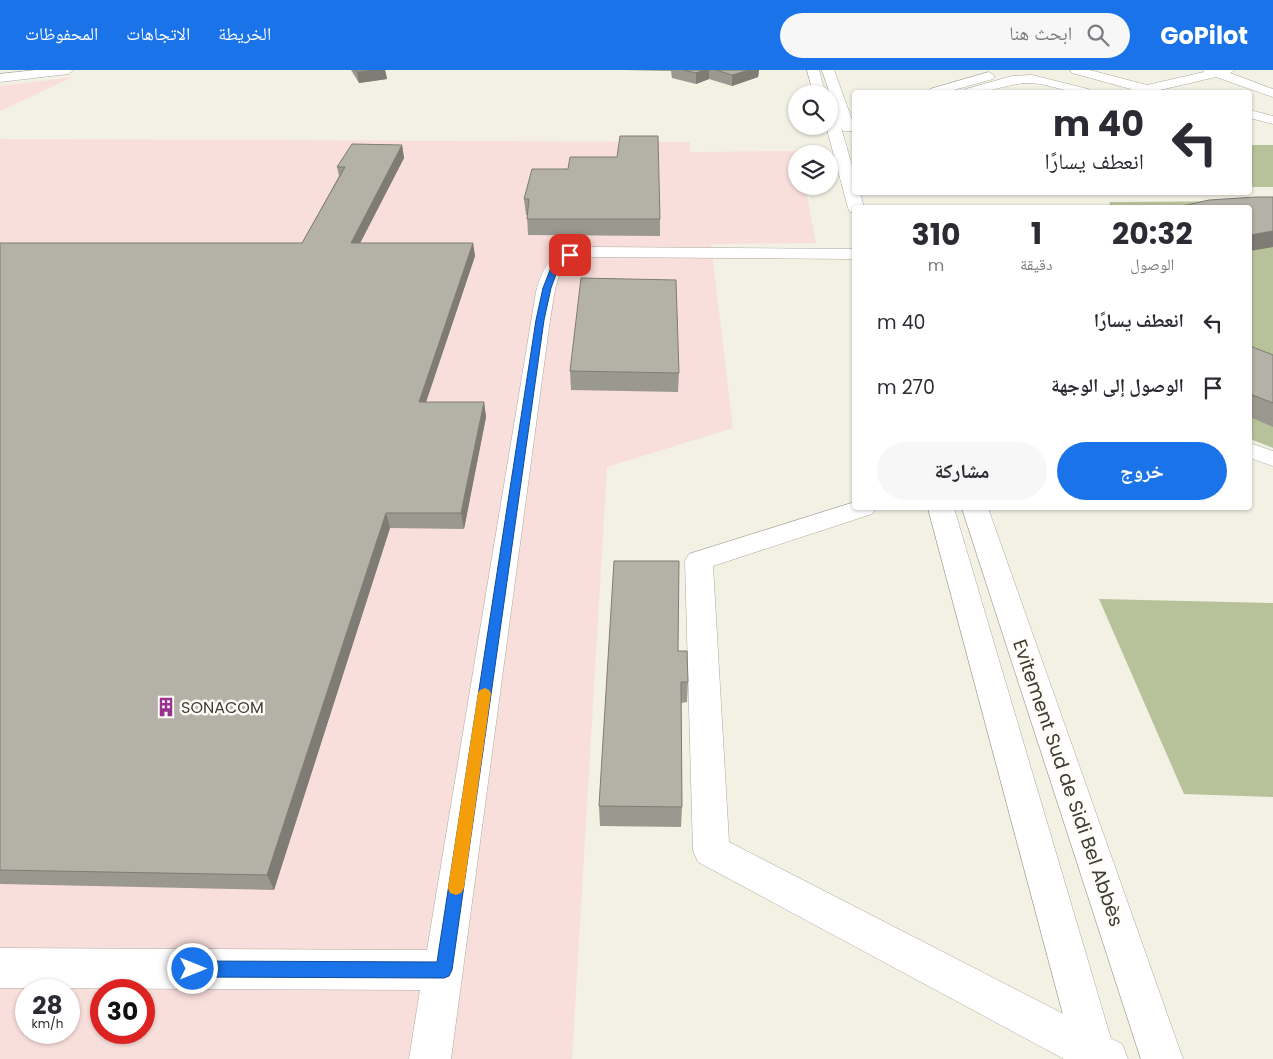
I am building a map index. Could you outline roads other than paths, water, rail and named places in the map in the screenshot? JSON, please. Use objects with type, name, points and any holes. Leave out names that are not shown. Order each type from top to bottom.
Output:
[{"type":"main road","points":[[0,78],[68,70]]},
{"type":"main road","points":[[813,70],[817,85]]},
{"type":"main road","points":[[819,70],[825,85]]},
{"type":"main road","points":[[828,70],[828,85]]},
{"type":"main road","points":[[834,70],[838,88]]},
{"type":"main road","points":[[942,90],[1008,70]]},
{"type":"main road","points":[[1076,70],[1149,90]]},
{"type":"main road","points":[[1100,70],[1150,90]]},
{"type":"main road","points":[[1156,90],[1212,71],[1229,70]]},
{"type":"main road","points":[[1212,71],[1273,93]]},
{"type":"main road","points":[[978,90],[1012,80],[1032,79],[1075,90]]},
{"type":"main road","points":[[1252,104],[1273,99]]},
{"type":"main road","points":[[838,113],[852,140]]},
{"type":"main road","points":[[1252,115],[1273,120]]},
{"type":"main road","points":[[836,135],[852,193]]},
{"type":"main road","points":[[855,204],[872,203]]},
{"type":"main road","points":[[430,1059],[540,320],[547,288],[556,265],[570,255],[595,252],[852,254]]},
{"type":"main road","points":[[1252,451],[1273,459]]},
{"type":"main road","points":[[857,510],[699,560],[712,851],[1099,1057]]},
{"type":"main road","points":[[942,510],[1099,1057]]},
{"type":"main road","name":"Evitement Sud de Sidi Bel Abbès","points":[[976,510],[1162,1059]]},
{"type":"main road","points":[[0,968],[444,970]]},
{"type":"place","name":"SONACOM","points":[[166,707]]}]
